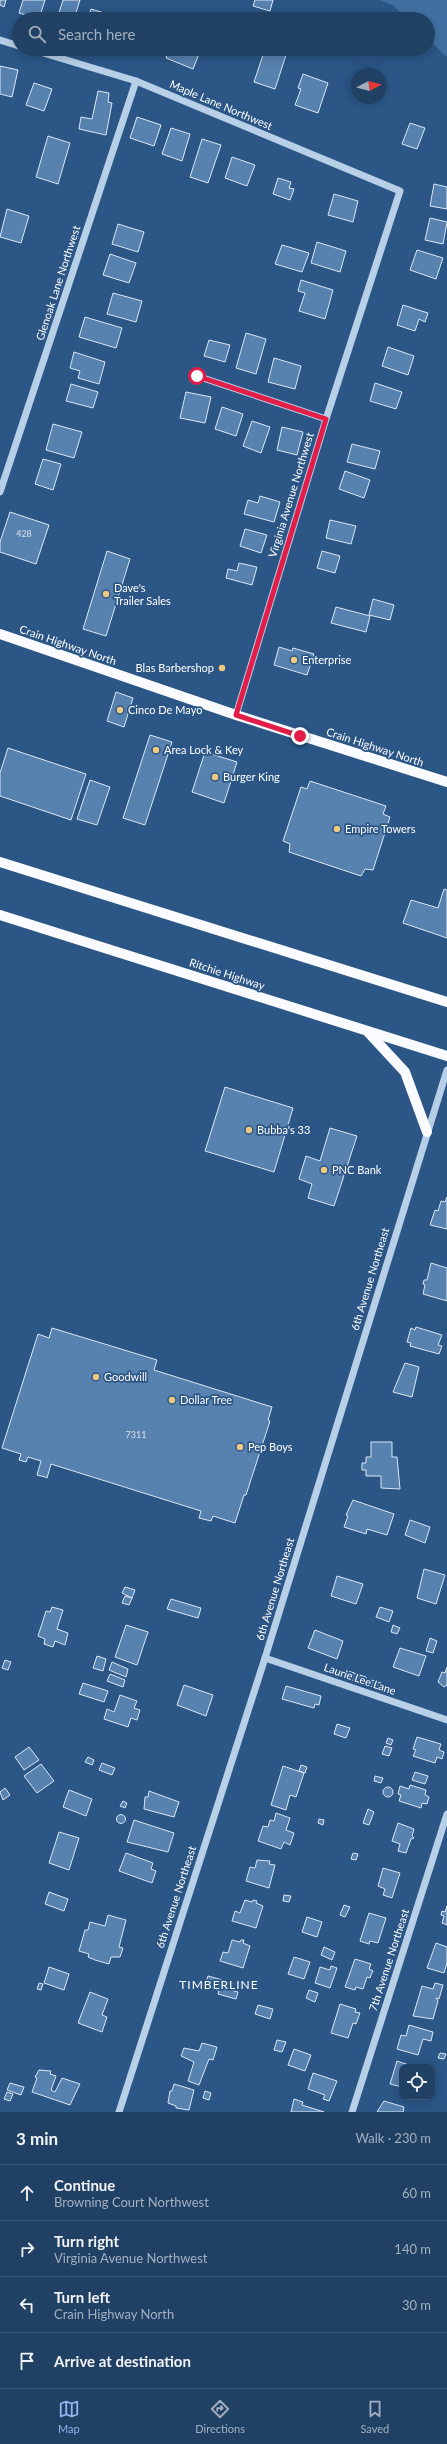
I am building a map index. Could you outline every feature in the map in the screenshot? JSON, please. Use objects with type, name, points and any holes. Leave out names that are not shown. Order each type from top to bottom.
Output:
[{"type":"main road","name":"Crain Highway North","points":[[0,634],[236,715],[447,782]]},
{"type":"main road","points":[[0,862],[447,1002]]},
{"type":"main road","name":"Ritchie Highway","points":[[0,915],[447,1056]]},
{"type":"main road","points":[[366,1030],[405,1072],[427,1132]]},
{"type":"street","points":[[0,40],[12,44]]},
{"type":"street","name":"Maple Lane Northwest","points":[[53,56],[136,81],[400,191]]},
{"type":"street","name":"Glenoak Lane Northwest","points":[[0,492],[136,81]]},
{"type":"street","name":"Virginia Avenue Northwest","points":[[236,715],[326,419],[400,191]]},
{"type":"street","points":[[197,376],[326,419]]},
{"type":"street","name":"6th Avenue Northeast","points":[[119,2112],[265,1658],[447,1070]]},
{"type":"street","name":"Laurie Lee Lane","points":[[265,1658],[447,1720]]},
{"type":"street","name":"7th Avenue Northeast","points":[[352,2112],[447,1814]]},
{"type":"shaded area","points":[[380,0],[447,0],[447,57],[435,46],[435,12],[400,12],[392,5]]},
{"type":"building","points":[[0,0],[6,0],[4,7],[0,5]]},
{"type":"building","points":[[23,0],[45,0],[41,12],[19,12]]},
{"type":"building","points":[[63,0],[80,0],[76,12],[59,12]]},
{"type":"building","points":[[255,0],[273,0],[270,11],[253,6]]},
{"type":"building","points":[[91,9],[101,12],[90,12]]},
{"type":"building","points":[[167,56],[198,56],[193,69],[166,58]]},
{"type":"building","points":[[263,56],[286,56],[275,89],[254,82]]},
{"type":"building","points":[[0,66],[18,70],[12,97],[0,94]]},
{"type":"building","points":[[303,74],[328,83],[318,113],[295,105],[301,89],[298,88]]},
{"type":"building","points":[[34,83],[52,89],[44,111],[26,105]]},
{"type":"building","points":[[98,91],[109,93],[108,102],[112,103],[106,135],[79,129],[81,117],[92,119]]},
{"type":"building","points":[[137,117],[161,125],[154,146],[130,138]]},
{"type":"building","points":[[410,123],[425,128],[417,149],[402,144]]},
{"type":"building","points":[[171,128],[190,134],[182,161],[162,154]]},
{"type":"building","points":[[48,136],[70,143],[58,184],[36,177]]},
{"type":"building","points":[[202,139],[221,145],[208,183],[190,177]]},
{"type":"building","points":[[232,157],[255,165],[247,186],[225,178]]},
{"type":"building","points":[[278,178],[291,182],[289,188],[294,189],[290,200],[273,194]]},
{"type":"building","points":[[434,184],[447,187],[447,209],[430,206]]},
{"type":"building","points":[[334,194],[358,201],[353,222],[328,215]]},
{"type":"building","points":[[7,209],[29,216],[21,243],[0,237]]},
{"type":"building","points":[[430,218],[447,222],[443,244],[425,240]]},
{"type":"building","points":[[118,224],[144,232],[138,252],[112,244]]},
{"type":"building","points":[[317,242],[346,251],[340,272],[311,263]]},
{"type":"building","points":[[282,245],[309,253],[302,272],[275,264]]},
{"type":"building","points":[[417,250],[443,258],[436,279],[410,270]]},
{"type":"building","points":[[110,254],[136,263],[129,283],[103,275]]},
{"type":"building","points":[[301,280],[333,290],[325,319],[299,311],[305,293],[298,291]]},
{"type":"building","points":[[113,293],[142,301],[136,322],[107,314]]},
{"type":"building","points":[[403,305],[428,313],[425,322],[419,319],[415,331],[397,325]]},
{"type":"building","points":[[85,317],[122,328],[116,348],[79,337]]},
{"type":"building","points":[[246,333],[266,339],[256,374],[236,368]]},
{"type":"building","points":[[209,340],[230,345],[225,362],[204,356]]},
{"type":"building","points":[[388,347],[414,356],[408,375],[382,366]]},
{"type":"building","points":[[74,352],[105,362],[99,384],[78,378],[80,371],[70,368]]},
{"type":"building","points":[[274,358],[301,366],[295,389],[268,382]]},
{"type":"building","points":[[375,383],[402,392],[396,409],[370,401]]},
{"type":"building","points":[[71,384],[98,392],[93,408],[66,401]]},
{"type":"building","points":[[186,392],[211,397],[205,423],[180,418]]},
{"type":"building","points":[[222,407],[243,414],[236,436],[215,429]]},
{"type":"building","points":[[252,421],[270,427],[261,453],[243,446]]},
{"type":"building","points":[[53,424],[82,432],[74,458],[46,450]]},
{"type":"building","points":[[282,427],[303,432],[297,455],[277,450]]},
{"type":"building","points":[[352,444],[380,451],[375,469],[347,462]]},
{"type":"building","points":[[43,459],[61,464],[53,490],[35,484]]},
{"type":"building","points":[[345,471],[370,480],[364,498],[339,489]]},
{"type":"building","points":[[260,496],[280,502],[274,522],[244,514],[248,500],[258,503]]},
{"type":"building","points":[[10,512],[49,525],[36,564],[0,552],[0,542]]},
{"type":"building","points":[[330,520],[356,526],[351,544],[326,538]]},
{"type":"building","points":[[245,529],[267,535],[261,553],[240,546]]},
{"type":"building","name":"Dave's Trailer Sales","points":[[107,551],[130,559],[106,636],[83,629]]},
{"type":"building","points":[[322,551],[340,556],[335,573],[317,568]]},
{"type":"building","points":[[239,563],[257,567],[252,585],[226,578],[228,569],[237,571]]},
{"type":"building","points":[[373,599],[394,605],[390,620],[369,615]]},
{"type":"building","points":[[336,607],[370,616],[366,632],[331,623]]},
{"type":"building","name":"Enterprise","points":[[279,647],[292,651],[293,648],[314,654],[307,675],[274,665]]},
{"type":"building","name":"Cinco De Mayo","points":[[116,692],[133,698],[124,727],[107,721]]},
{"type":"building","points":[[150,735],[172,742],[145,825],[123,818]]},
{"type":"building","points":[[8,748],[86,774],[71,820],[0,796],[0,773]]},
{"type":"building","name":"Burger King","points":[[205,752],[237,762],[224,803],[192,792]]},
{"type":"building","points":[[90,780],[110,787],[97,825],[77,819]]},
{"type":"building","name":"Empire Towers","points":[[310,781],[386,806],[383,814],[390,817],[373,870],[365,869],[361,876],[289,852],[290,844],[283,841],[301,787],[307,789]]},
{"type":"building","points":[[444,889],[447,890],[447,938],[403,923],[411,900],[438,908]]},
{"type":"building","name":"Bubba's 33","points":[[225,1087],[293,1108],[274,1172],[205,1151]]},
{"type":"building","name":"PNC Bank","points":[[330,1128],[357,1136],[334,1206],[308,1198],[312,1184],[299,1179],[306,1156],[320,1161]]},
{"type":"building","points":[[447,1197],[447,1229],[430,1225],[435,1210],[438,1211],[441,1201],[445,1202]]},
{"type":"building","points":[[431,1263],[447,1268],[447,1301],[423,1294],[425,1285],[423,1284],[424,1280],[427,1280]]},
{"type":"building","points":[[416,1327],[442,1335],[438,1345],[442,1346],[439,1354],[410,1346],[411,1343],[407,1342],[411,1328],[415,1330]]},
{"type":"building","points":[[52,1328],[157,1360],[154,1370],[272,1407],[268,1420],[270,1421],[246,1495],[244,1495],[235,1523],[213,1516],[211,1521],[199,1518],[201,1511],[51,1464],[47,1478],[37,1475],[41,1461],[28,1457],[26,1462],[19,1460],[21,1454],[2,1448],[38,1334],[49,1338]]},
{"type":"building","points":[[405,1363],[419,1367],[412,1397],[393,1392]]},
{"type":"building","points":[[371,1442],[392,1442],[392,1457],[397,1457],[400,1489],[381,1488],[381,1476],[366,1476],[366,1470],[362,1470],[362,1463],[366,1463],[366,1457],[371,1457]]},
{"type":"building","points":[[353,1500],[394,1514],[387,1535],[367,1529],[366,1534],[344,1527],[348,1516],[346,1515]]},
{"type":"building","points":[[410,1520],[430,1527],[425,1543],[405,1535]]},
{"type":"building","points":[[424,1569],[445,1575],[436,1604],[417,1598]]},
{"type":"building","points":[[337,1576],[363,1584],[356,1604],[331,1596]]},
{"type":"building","points":[[125,1587],[135,1590],[132,1598],[122,1593]]},
{"type":"building","points":[[125,1596],[132,1598],[129,1605],[122,1603]]},
{"type":"building","points":[[171,1599],[201,1608],[198,1618],[167,1609]]},
{"type":"building","points":[[52,1607],[63,1610],[57,1629],[68,1633],[65,1645],[55,1641],[53,1647],[44,1644],[45,1639],[38,1636],[46,1611],[50,1612]]},
{"type":"building","points":[[380,1607],[393,1611],[389,1622],[376,1617]]},
{"type":"building","points":[[126,1625],[148,1632],[137,1665],[115,1657]]},
{"type":"building","points":[[393,1625],[400,1628],[397,1634],[391,1632]]},
{"type":"building","points":[[315,1630],[343,1641],[337,1659],[308,1648]]},
{"type":"building","points":[[430,1638],[437,1641],[433,1653],[426,1651]]},
{"type":"building","points":[[400,1648],[426,1656],[419,1676],[393,1667]]},
{"type":"building","points":[[97,1656],[106,1659],[103,1671],[93,1668]]},
{"type":"building","points":[[5,1660],[11,1662],[8,1670],[2,1668]]},
{"type":"building","points":[[112,1662],[128,1669],[126,1677],[109,1670]]},
{"type":"building","points":[[447,1667],[447,1685],[444,1687],[438,1682],[442,1672],[445,1673]]},
{"type":"building","points":[[348,1671],[366,1677],[366,1684],[345,1678]]},
{"type":"building","points":[[110,1674],[125,1680],[123,1687],[107,1681]]},
{"type":"building","points":[[372,1680],[381,1683],[379,1689],[370,1686]]},
{"type":"building","points":[[83,1683],[108,1691],[104,1702],[79,1694]]},
{"type":"building","points":[[184,1685],[213,1695],[206,1716],[177,1705]]},
{"type":"building","points":[[286,1686],[321,1696],[319,1705],[315,1704],[314,1708],[282,1699]]},
{"type":"building","points":[[120,1695],[137,1701],[134,1708],[140,1710],[137,1720],[131,1718],[128,1727],[104,1719],[107,1709],[114,1712]]},
{"type":"building","points":[[337,1724],[350,1728],[346,1738],[334,1734]]},
{"type":"building","points":[[417,1737],[441,1744],[439,1750],[444,1752],[442,1759],[437,1757],[435,1763],[413,1756],[416,1750],[413,1749]]},
{"type":"building","points":[[388,1738],[393,1740],[391,1745],[386,1743]]},
{"type":"building","points":[[385,1746],[392,1748],[389,1756],[382,1754]]},
{"type":"building","points":[[29,1747],[39,1760],[24,1770],[15,1757]]},
{"type":"building","points":[[88,1757],[94,1760],[92,1765],[85,1762]]},
{"type":"building","points":[[102,1763],[115,1768],[112,1775],[99,1770]]},
{"type":"building","points":[[41,1764],[54,1781],[37,1793],[24,1776]]},
{"type":"building","points":[[301,1765],[307,1767],[305,1773],[299,1771]]},
{"type":"building","points":[[283,1766],[304,1773],[296,1797],[290,1795],[286,1810],[271,1805]]},
{"type":"building","points":[[415,1772],[428,1776],[425,1784],[412,1780]]},
{"type":"building","points":[[375,1776],[383,1778],[381,1783],[374,1781]]},
{"type":"building","points":[[410,1785],[426,1790],[425,1795],[429,1797],[427,1804],[422,1803],[421,1808],[399,1801],[401,1795],[398,1794],[400,1786],[409,1789]]},
{"type":"building","points":[[388,1787],[393,1792],[388,1797],[383,1792]]},
{"type":"building","points":[[5,1788],[10,1795],[3,1800],[0,1792]]},
{"type":"building","points":[[69,1790],[92,1799],[86,1816],[63,1807]]},
{"type":"building","points":[[149,1791],[179,1802],[174,1817],[144,1809],[145,1797],[148,1797]]},
{"type":"building","points":[[123,1801],[127,1803],[125,1808],[120,1806]]},
{"type":"building","points":[[368,1809],[374,1812],[369,1825],[363,1823]]},
{"type":"building","points":[[276,1813],[290,1818],[286,1830],[294,1833],[290,1845],[284,1842],[281,1849],[258,1841],[263,1826],[268,1827],[270,1820],[274,1821]]},
{"type":"building","points":[[121,1814],[126,1819],[121,1824],[116,1819]]},
{"type":"building","points":[[319,1819],[324,1820],[323,1825],[318,1823]]},
{"type":"building","points":[[134,1820],[174,1833],[168,1852],[127,1842]]},
{"type":"building","points":[[398,1823],[414,1829],[412,1836],[414,1838],[411,1839],[406,1853],[398,1851],[400,1844],[392,1841]]},
{"type":"building","points":[[59,1832],[79,1838],[69,1870],[49,1863]]},
{"type":"building","points":[[126,1853],[153,1863],[151,1869],[156,1871],[152,1883],[119,1871]]},
{"type":"building","points":[[353,1853],[358,1854],[356,1860],[351,1859]]},
{"type":"building","points":[[257,1860],[270,1861],[269,1864],[275,1865],[269,1888],[246,1881],[250,1867],[255,1868]]},
{"type":"building","points":[[383,1868],[400,1873],[392,1898],[383,1895],[385,1889],[378,1886]]},
{"type":"building","points":[[49,1892],[68,1899],[64,1911],[45,1904]]},
{"type":"building","points":[[284,1895],[291,1896],[289,1902],[283,1901]]},
{"type":"building","points":[[245,1900],[252,1902],[253,1900],[257,1901],[256,1903],[263,1906],[256,1928],[232,1921],[235,1911],[240,1913]]},
{"type":"building","points":[[344,1905],[350,1907],[345,1917],[340,1915]]},
{"type":"building","points":[[447,1906],[447,1925],[442,1923],[444,1916],[441,1915],[442,1911],[445,1912]]},
{"type":"building","points":[[369,1913],[386,1918],[378,1943],[370,1941],[369,1944],[360,1941]]},
{"type":"building","points":[[108,1915],[126,1920],[119,1947],[123,1948],[120,1957],[111,1957],[109,1964],[88,1957],[89,1954],[79,1951],[85,1930],[88,1930],[90,1922],[105,1926]]},
{"type":"building","points":[[307,1917],[322,1922],[317,1937],[302,1932]]},
{"type":"building","points":[[232,1940],[240,1942],[241,1940],[244,1940],[243,1943],[250,1946],[243,1968],[220,1961],[223,1952],[228,1953]]},
{"type":"building","points":[[436,1943],[447,1947],[447,1963],[444,1973],[427,1968]]},
{"type":"building","points":[[324,1947],[335,1952],[332,1960],[321,1955]]},
{"type":"building","points":[[294,1957],[310,1962],[304,1979],[288,1974]]},
{"type":"building","points":[[355,1959],[371,1964],[369,1969],[373,1971],[370,1978],[367,1977],[363,1989],[356,1987],[355,1990],[345,1987]]},
{"type":"building","points":[[331,1966],[337,1968],[330,1988],[315,1983],[320,1967],[330,1970]]},
{"type":"building","points":[[49,1967],[69,1974],[64,1990],[44,1983]]},
{"type":"building","points":[[208,1976],[233,1983],[231,1990],[238,1992],[236,1999],[218,1994],[219,1991],[205,1985]]},
{"type":"building","points":[[39,1983],[43,1984],[41,1990],[37,1989]]},
{"type":"building","points":[[435,1983],[443,1985],[439,1999],[436,1998],[438,2001],[433,2019],[413,2016],[422,1986],[433,1989]]},
{"type":"building","points":[[309,1990],[318,1993],[315,2002],[306,1998]]},
{"type":"building","points":[[90,1992],[108,1999],[102,2015],[107,2017],[102,2032],[78,2023]]},
{"type":"building","points":[[340,2004],[356,2009],[355,2012],[360,2013],[356,2024],[353,2023],[348,2038],[331,2033]]},
{"type":"building","points":[[258,2005],[273,2009],[270,2019],[255,2014]]},
{"type":"building","points":[[409,2025],[433,2032],[431,2041],[423,2039],[418,2055],[397,2049],[401,2035],[406,2036]]},
{"type":"building","points":[[277,2040],[286,2042],[282,2052],[274,2050]]},
{"type":"building","points":[[202,2043],[217,2047],[213,2060],[209,2059],[199,2085],[188,2081],[194,2062],[181,2056],[184,2048],[199,2051]]},
{"type":"building","points":[[294,2049],[311,2055],[305,2071],[288,2065]]},
{"type":"building","points":[[440,2053],[446,2054],[444,2059],[438,2058]]},
{"type":"building","points":[[397,2061],[406,2064],[399,2064],[399,2086],[390,2084]]},
{"type":"building","points":[[39,2070],[51,2071],[50,2074],[56,2076],[51,2090],[55,2092],[62,2078],[80,2084],[70,2105],[32,2092],[37,2078],[35,2077]]},
{"type":"building","points":[[313,2073],[337,2081],[329,2101],[323,2099],[325,2095],[308,2089]]},
{"type":"building","points":[[10,2083],[24,2087],[21,2095],[7,2090]]},
{"type":"building","points":[[174,2084],[194,2090],[189,2110],[176,2108],[176,2106],[168,2103],[170,2091],[172,2091]]},
{"type":"building","points":[[205,2091],[211,2093],[209,2100],[203,2098]]},
{"type":"building","points":[[7,2092],[13,2094],[10,2101],[4,2099]]},
{"type":"building","points":[[294,2099],[303,2102],[302,2105],[324,2112],[291,2112]]},
{"type":"building","points":[[384,2101],[404,2107],[403,2112],[377,2112]]},
{"type":"place","name":"Dave's Trailer Sales","points":[[106,594]]},
{"type":"place","name":"Enterprise","points":[[294,660]]},
{"type":"place","name":"Blas Barbershop","points":[[222,668]]},
{"type":"place","name":"Cinco De Mayo","points":[[120,710]]},
{"type":"place","name":"Area Lock & Key","points":[[156,750]]},
{"type":"place","name":"Burger King","points":[[215,777]]},
{"type":"place","name":"Empire Towers","points":[[337,829]]},
{"type":"place","name":"Bubba's 33","points":[[249,1130]]},
{"type":"place","name":"PNC Bank","points":[[324,1170]]},
{"type":"place","name":"Goodwill","points":[[96,1377]]},
{"type":"place","name":"Dollar Tree","points":[[172,1400]]},
{"type":"place","name":"Pep Boys","points":[[240,1447]]},
{"type":"district","name":"TIMBERLINE","points":[[219,1985]]},
{"type":"route","points":[[197,376],[326,419],[236,715],[300,736]]}]
